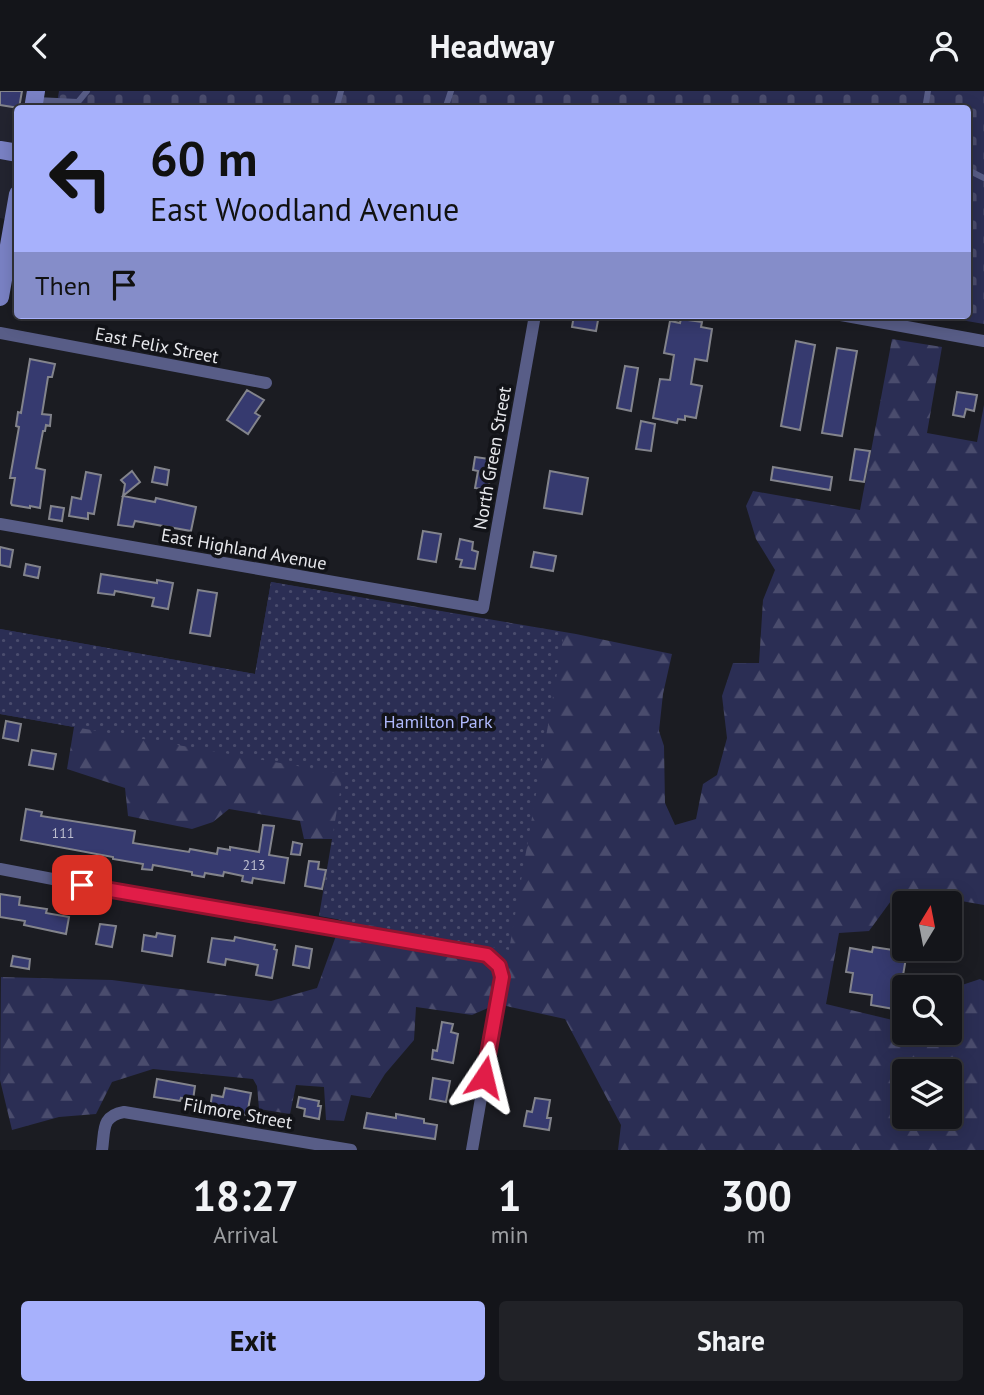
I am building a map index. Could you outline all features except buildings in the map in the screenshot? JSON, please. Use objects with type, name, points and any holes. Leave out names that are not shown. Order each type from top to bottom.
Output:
[{"type":"main road","points":[[0,297],[14,217]]},
{"type":"street","name":"North Green Street","points":[[483,608],[535,319]]},
{"type":"street","points":[[863,319],[984,341]]},
{"type":"street","name":"East Felix Street","points":[[0,333],[266,383]]},
{"type":"street","name":"East Highland Avenue","points":[[0,524],[483,608]]},
{"type":"street","points":[[0,869],[479,953],[494,960],[502,977],[472,1150]]},
{"type":"street","name":"Filmore Street","points":[[102,1150],[107,1119],[119,1113],[351,1150]]},
{"type":"lane","points":[[34,100],[78,102],[87,91]]},
{"type":"shaded area","points":[[0,91],[36,91],[34,105],[14,105],[14,216],[13,221],[0,218]]},
{"type":"green space","points":[[59,91],[984,91],[984,324],[955,319],[971,319],[971,105],[57,105]]},
{"type":"green space","points":[[892,339],[942,347],[927,433],[977,442],[984,405],[984,905],[962,901],[962,891],[892,891],[892,900],[869,931],[839,933],[826,1004],[892,1020],[892,1045],[962,1045],[962,985],[980,979],[984,981],[984,1150],[618,1150],[621,1125],[565,1019],[497,1004],[472,1015],[416,1007],[414,1040],[385,1074],[370,1098],[351,1095],[344,1121],[326,1120],[324,1087],[296,1085],[290,1114],[259,1109],[257,1086],[253,1079],[153,1069],[112,1082],[96,1114],[59,1117],[12,1130],[0,1080],[1,977],[112,980],[271,1001],[317,988],[360,870],[339,839],[304,839],[300,821],[229,809],[213,822],[192,829],[128,816],[125,788],[67,769],[74,727],[0,714],[0,629],[255,674],[271,582],[576,634],[672,654],[663,694],[659,731],[664,746],[665,803],[675,825],[696,819],[703,784],[717,775],[727,738],[722,696],[733,663],[759,663],[763,600],[775,570],[756,539],[746,506],[753,491],[860,510]]},
{"type":"green space","name":"Hamilton Park","points":[[271,582],[564,633],[509,950],[319,916],[343,774],[0,714],[0,629],[255,674]]},
{"type":"route","points":[[82,885],[487,955],[499,966],[502,977],[484,1077]]}]
